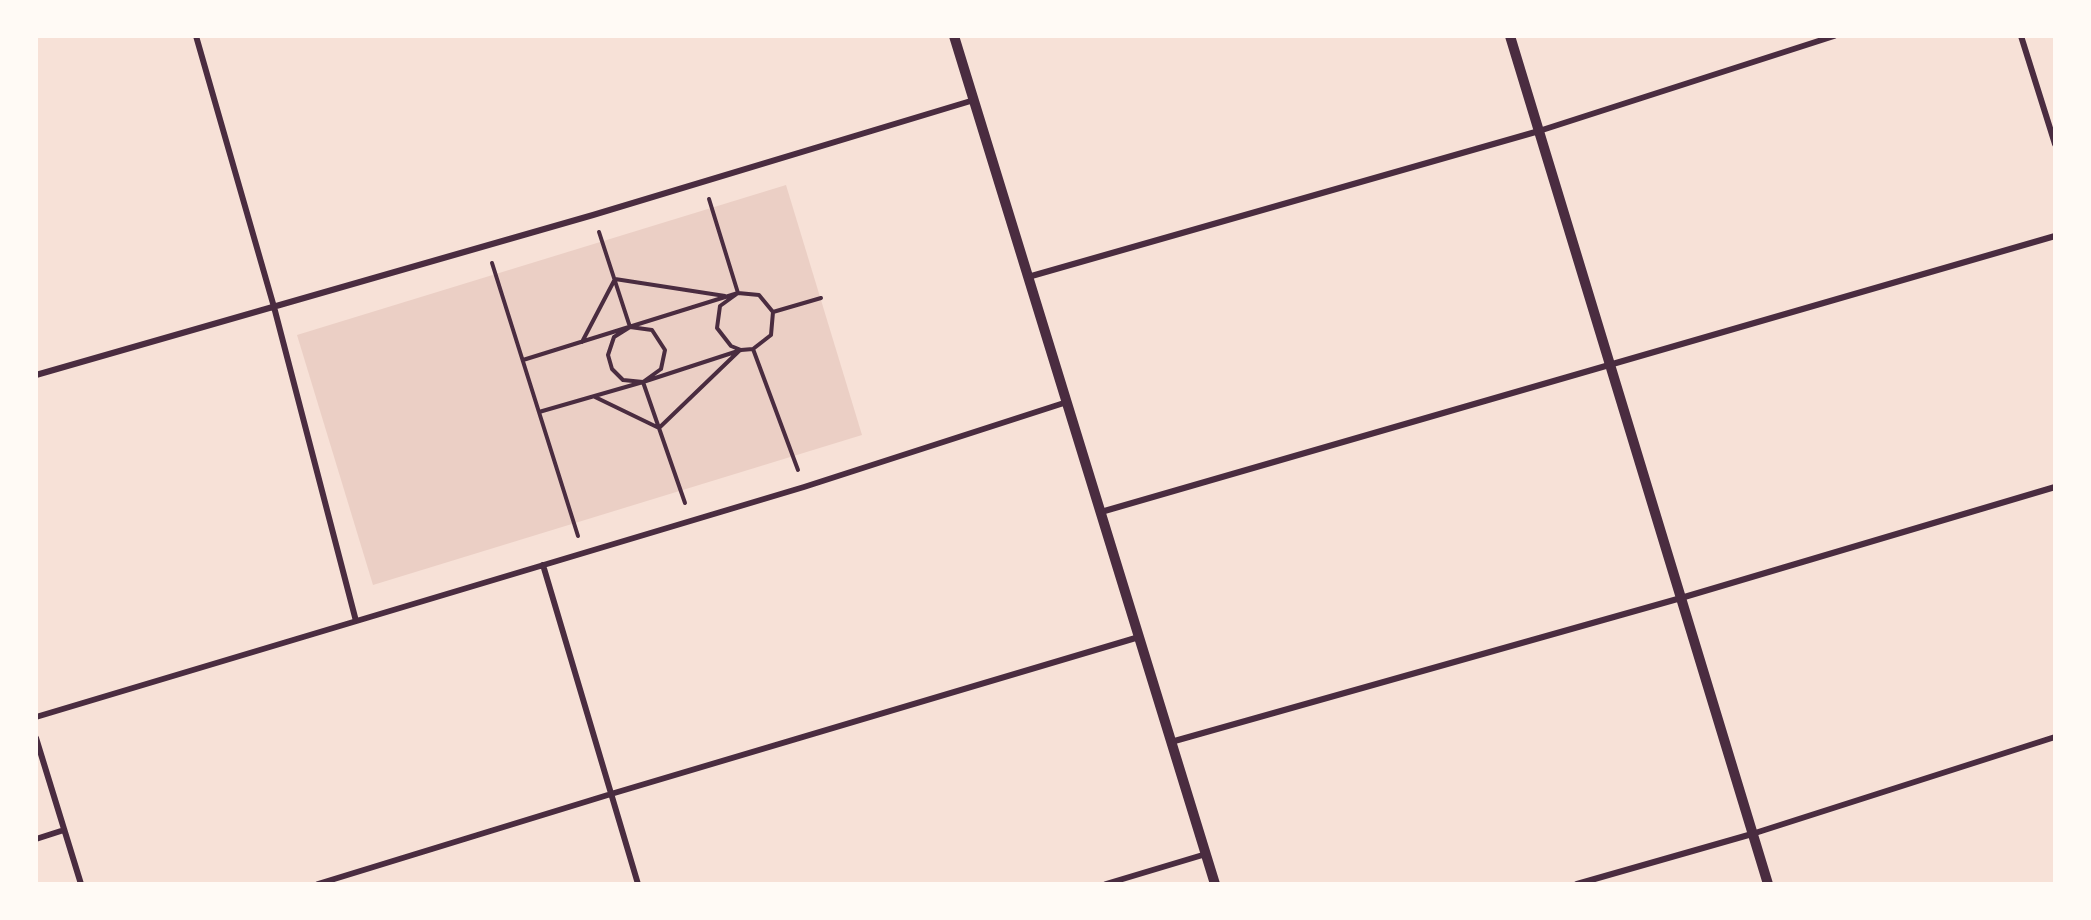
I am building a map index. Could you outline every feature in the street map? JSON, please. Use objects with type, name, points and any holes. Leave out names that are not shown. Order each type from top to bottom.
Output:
[{"type":"street","points":[[196,36],[274,307],[356,621]]},
{"type":"street","points":[[954,36],[1215,884]]},
{"type":"street","points":[[1509,36],[1768,884]]},
{"type":"street","points":[[1028,277],[1539,131],[1834,36]]},
{"type":"street","points":[[2022,36],[2055,144]]},
{"type":"street","points":[[36,375],[593,215],[974,100]]},
{"type":"street","points":[[2048,119],[2055,117]]},
{"type":"street","points":[[1101,512],[2055,236]]},
{"type":"street","points":[[36,717],[804,487],[1066,402]]},
{"type":"street","points":[[1171,742],[1681,598],[2055,487]]},
{"type":"street","points":[[543,566],[638,884]]},
{"type":"street","points":[[318,884],[1139,637]]},
{"type":"street","points":[[1577,884],[1752,834],[2055,737]]},
{"type":"street","points":[[36,738],[81,884]]},
{"type":"street","points":[[36,839],[64,830]]},
{"type":"street","points":[[1106,884],[1206,854]]},
{"type":"path","points":[[702,182],[738,293]]},
{"type":"path","points":[[593,215],[630,327]]},
{"type":"path","points":[[486,245],[584,554]]},
{"type":"path","points":[[615,279],[726,297]]},
{"type":"path","points":[[582,342],[615,279]]},
{"type":"path","points":[[738,293],[720,306],[717,328],[731,346],[741,350]]},
{"type":"path","points":[[523,360],[738,293],[759,296],[773,312],[771,335],[753,349],[741,350],[540,412]]},
{"type":"path","points":[[773,312],[821,298]]},
{"type":"path","points":[[630,327],[652,330],[665,350],[661,369],[643,382],[623,380],[612,369],[608,355],[614,337],[630,327]]},
{"type":"path","points":[[753,349],[804,487]]},
{"type":"path","points":[[659,428],[741,350]]},
{"type":"path","points":[[643,382],[691,521]]},
{"type":"path","points":[[594,397],[659,428]]},
{"type":"shaded area","points":[[786,185],[862,435],[373,585],[297,335]]}]
